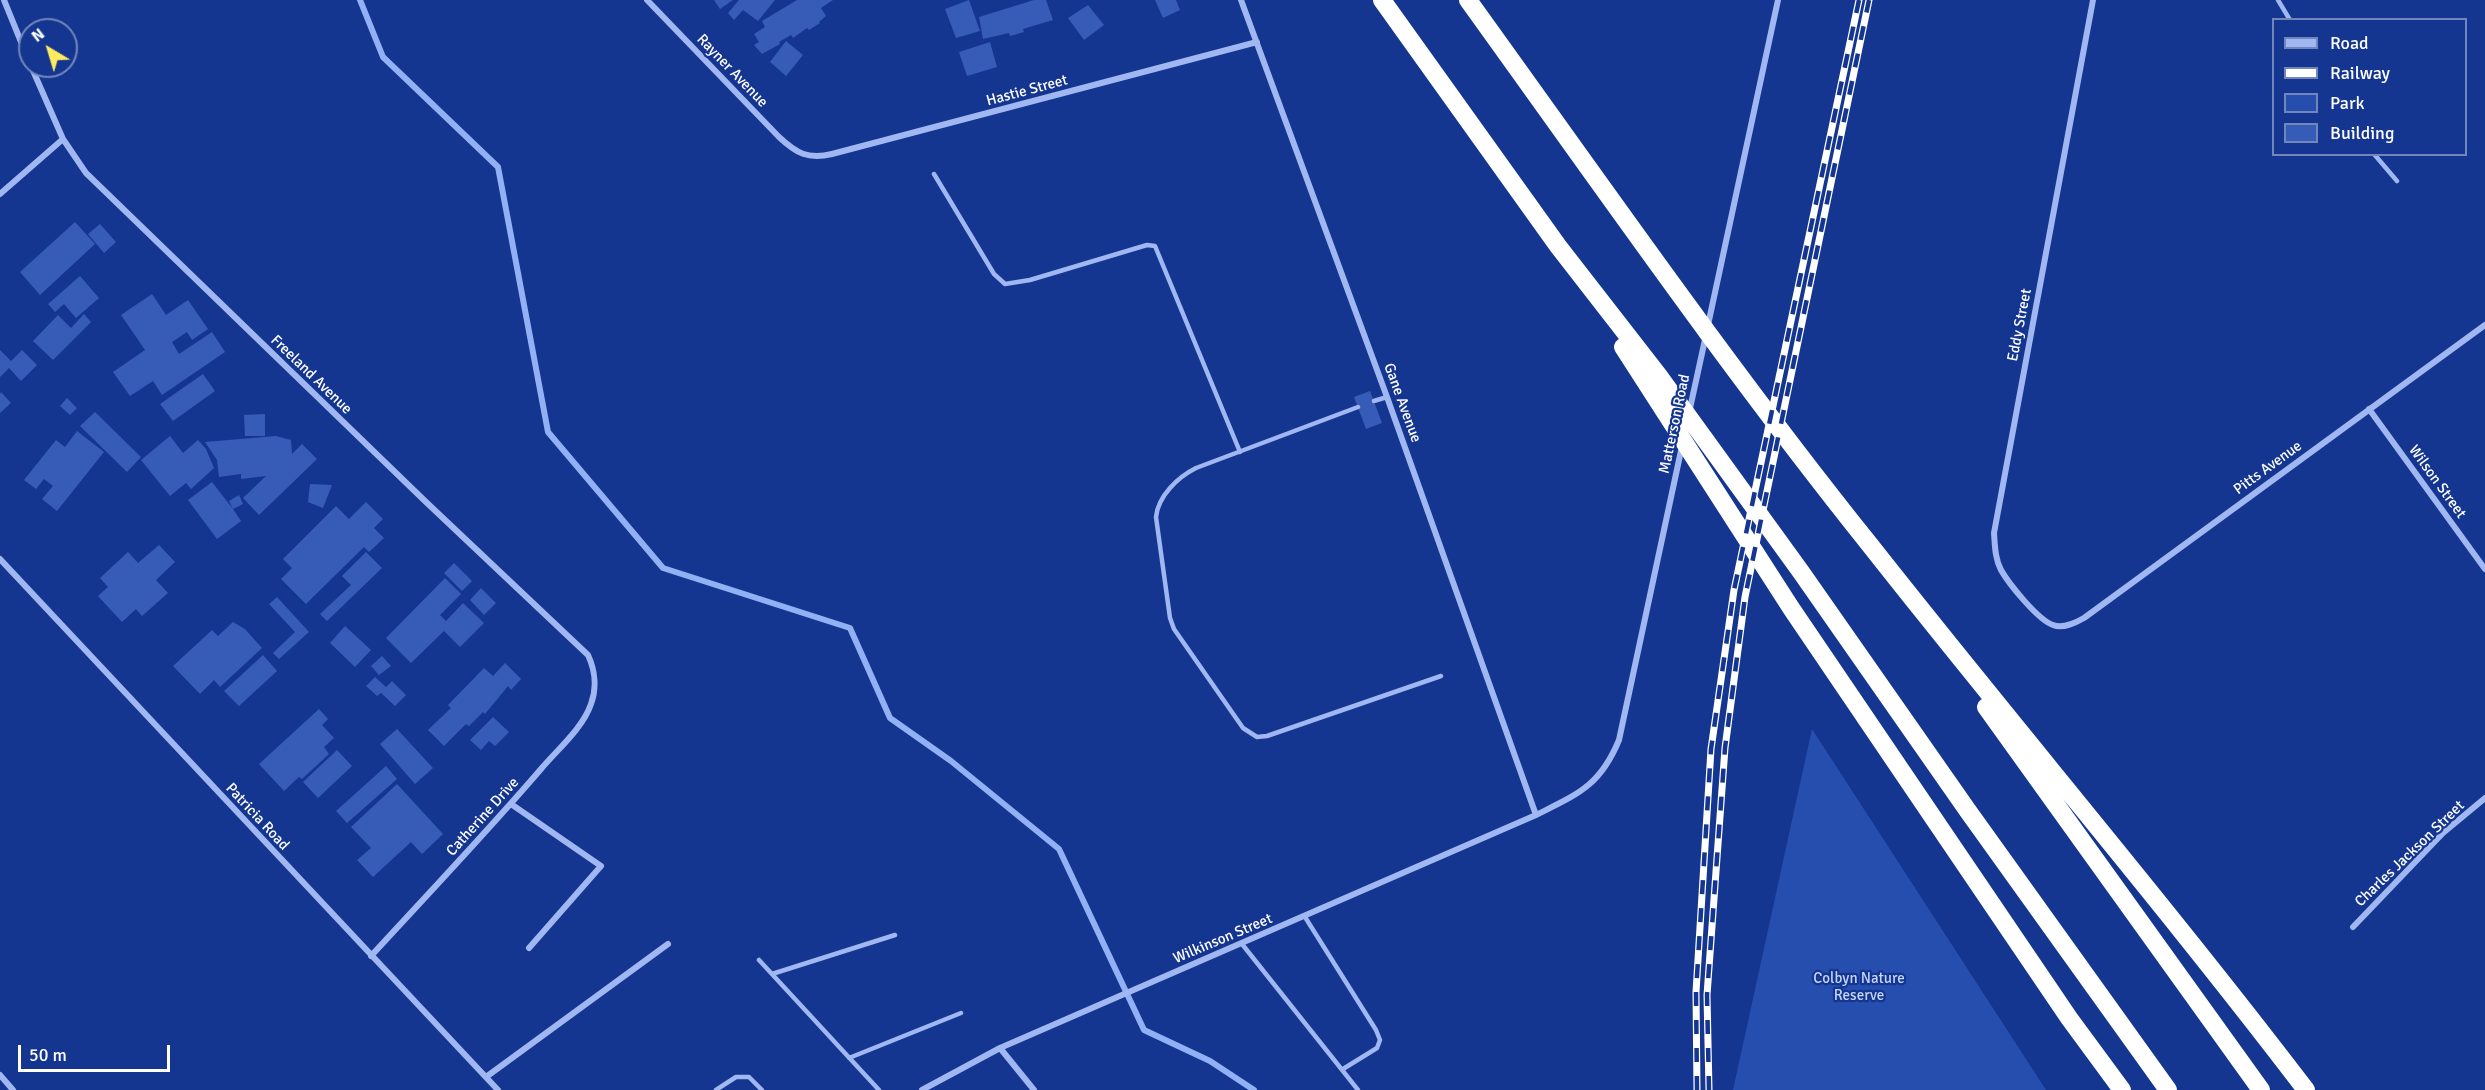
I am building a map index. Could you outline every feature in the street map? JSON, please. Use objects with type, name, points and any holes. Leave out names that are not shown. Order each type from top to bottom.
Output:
[{"type":"highway","points":[[1382,0],[1558,246],[1659,376],[1802,572],[1989,840],[2168,1090]]},
{"type":"highway","points":[[1468,0],[1688,305],[1869,544],[2261,1090]]},
{"type":"highway","points":[[1558,246],[1791,608],[2069,1018],[2122,1090]]},
{"type":"highway","points":[[1869,544],[2228,987],[2306,1090]]},
{"type":"street","name":"Freeland Avenue","points":[[4,0],[18,35]]},
{"type":"street","name":"Rayner Avenue","points":[[647,0],[779,136],[802,155]]},
{"type":"street","name":"Gane Avenue","points":[[1241,0],[1387,397],[1536,815]]},
{"type":"street","name":"Matterson Road","points":[[1687,422],[1778,0]]},
{"type":"street","name":"Eddy Street","points":[[2063,626],[2054,626],[2044,620],[2002,571],[1997,559],[1994,533],[2093,0]]},
{"type":"street","name":"Hastie Street","points":[[802,155],[816,157],[832,154],[1257,42]]},
{"type":"street","name":"Freeland Avenue","points":[[36,78],[63,139],[86,173],[588,655],[595,683]]},
{"type":"street","points":[[0,194],[63,139]]},
{"type":"street","name":"Pitts Avenue","points":[[2063,626],[2084,618],[2485,325]]},
{"type":"street","name":"Wilson Street","points":[[2369,409],[2485,569]]},
{"type":"street","name":"Matterson Road","points":[[1536,815],[1586,789],[1604,767],[1619,740],[1685,434]]},
{"type":"street","name":"Patricia Road","points":[[0,558],[498,1090]]},
{"type":"street","name":"Catherine Drive","points":[[371,956],[511,804],[578,725],[591,704],[595,683]]},
{"type":"street","name":"Charles Jackson Street","points":[[2353,927],[2444,834],[2485,798]]},
{"type":"street","points":[[511,804],[601,866],[529,948]]},
{"type":"street","name":"Wilkinson Street","points":[[922,1090],[1000,1048],[1536,815]]},
{"type":"street","points":[[486,1077],[668,944]]},
{"type":"street","points":[[1000,1048],[1034,1090]]},
{"type":"street","points":[[0,1075],[13,1090]]},
{"type":"lane","points":[[2278,0],[2289,18]]},
{"type":"lane","points":[[2376,156],[2397,181]]},
{"type":"lane","points":[[934,174],[994,274],[1005,284],[1030,280],[1147,245],[1155,246],[1240,452]]},
{"type":"lane","points":[[1374,401],[1387,397]]},
{"type":"lane","points":[[1358,407],[1196,468],[1183,476],[1158,506],[1156,517],[1170,618],[1174,629],[1246,731],[1257,737],[1268,736],[1441,675]]},
{"type":"lane","points":[[1305,917],[1380,1040],[1377,1048],[1343,1069]]},
{"type":"lane","points":[[772,974],[895,935]]},
{"type":"lane","points":[[1242,944],[1358,1090]]},
{"type":"lane","points":[[759,960],[879,1090]]},
{"type":"lane","points":[[849,1058],[960,1013]]},
{"type":"lane","points":[[716,1090],[736,1077],[749,1077],[762,1090]]},
{"type":"green space","name":"Colbyn Nature Reserve","points":[[1812,729],[2046,1090],[1733,1090]]},
{"type":"building","points":[[714,0],[733,0],[720,9]]},
{"type":"building","points":[[739,0],[775,0],[758,21],[743,10],[734,20],[728,13]]},
{"type":"building","points":[[797,0],[833,0],[821,8],[826,16],[820,23],[809,30],[807,28],[793,38],[791,35],[762,54],[754,45],[759,42],[754,34],[765,27],[762,21]]},
{"type":"building","points":[[969,0],[980,31],[956,38],[945,9]]},
{"type":"building","points":[[1034,0],[1046,0],[1053,20],[1023,29],[1024,32],[1010,36],[1009,33],[983,39],[979,17]]},
{"type":"building","points":[[1155,0],[1176,0],[1180,10],[1163,18]]},
{"type":"building","points":[[1088,5],[1104,25],[1084,40],[1068,18]]},
{"type":"building","points":[[786,41],[803,55],[786,76],[770,62]]},
{"type":"building","points":[[990,42],[997,67],[967,76],[959,52]]},
{"type":"building","points":[[75,222],[95,244],[40,295],[20,272]]},
{"type":"building","points":[[100,224],[116,242],[104,253],[88,234]]},
{"type":"building","points":[[80,276],[99,298],[76,318],[64,304],[55,312],[48,304]]},
{"type":"building","points":[[152,294],[166,315],[188,300],[208,329],[192,340],[187,332],[172,342],[179,354],[212,332],[225,352],[162,395],[153,381],[130,396],[113,372],[145,350],[121,315]]},
{"type":"building","points":[[84,314],[91,322],[53,360],[33,341],[58,315],[71,328]]},
{"type":"building","points":[[0,350],[11,361],[22,350],[37,365],[21,381],[9,368],[0,377]]},
{"type":"building","points":[[203,374],[215,391],[173,421],[160,404]]},
{"type":"building","points":[[1370,391],[1382,423],[1366,429],[1354,397]]},
{"type":"building","points":[[1,392],[11,403],[0,413],[0,394]]},
{"type":"building","points":[[67,398],[77,408],[70,415],[60,406]]},
{"type":"building","points":[[95,412],[141,457],[127,472],[80,426]]},
{"type":"building","points":[[265,414],[265,436],[245,436],[244,415]]},
{"type":"building","points":[[77,431],[104,452],[57,511],[42,499],[53,486],[44,479],[36,489],[24,480],[56,440],[65,447]]},
{"type":"building","points":[[170,436],[183,453],[198,440],[206,449],[214,468],[191,489],[186,483],[170,496],[141,460]]},
{"type":"building","points":[[276,436],[291,440],[292,454],[302,444],[317,459],[259,515],[243,498],[266,476],[241,479],[241,474],[219,477],[217,460],[205,442]]},
{"type":"building","points":[[212,482],[241,521],[217,539],[188,500]]},
{"type":"building","points":[[310,484],[332,485],[323,508],[308,502]]},
{"type":"building","points":[[239,495],[243,504],[233,509],[229,501]]},
{"type":"building","points":[[366,502],[383,519],[374,528],[384,538],[369,552],[364,547],[306,604],[281,579],[292,568],[283,559],[336,506],[349,519]]},
{"type":"building","points":[[159,545],[175,562],[156,580],[168,593],[142,616],[136,609],[122,622],[98,596],[108,587],[100,578],[128,552],[138,563]]},
{"type":"building","points":[[366,552],[382,568],[327,621],[320,614],[351,585],[342,576]]},
{"type":"building","points":[[454,563],[472,581],[462,591],[444,573]]},
{"type":"building","points":[[445,578],[461,594],[440,615],[446,621],[463,603],[484,623],[460,647],[444,631],[411,663],[386,638]]},
{"type":"building","points":[[481,588],[496,603],[484,615],[470,600]]},
{"type":"building","points":[[277,597],[309,632],[279,659],[273,653],[295,632],[269,604]]},
{"type":"building","points":[[233,622],[245,629],[262,648],[220,687],[214,680],[200,694],[173,666],[212,630],[218,636]]},
{"type":"building","points":[[345,626],[371,650],[355,667],[330,643]]},
{"type":"building","points":[[263,655],[277,671],[239,706],[224,691]]},
{"type":"building","points":[[382,656],[391,666],[379,675],[371,666]]},
{"type":"building","points":[[505,663],[521,679],[511,690],[508,686],[485,714],[483,712],[469,726],[466,724],[444,746],[428,730],[451,708],[448,705],[484,668],[493,676]]},
{"type":"building","points":[[375,677],[386,687],[392,681],[406,695],[395,706],[381,693],[377,696],[366,686]]},
{"type":"building","points":[[319,709],[328,719],[322,725],[334,738],[324,747],[329,754],[302,779],[299,777],[284,791],[259,764]]},
{"type":"building","points":[[493,717],[509,732],[495,746],[489,741],[481,750],[470,740]]},
{"type":"building","points":[[397,729],[433,768],[415,784],[380,744]]},
{"type":"building","points":[[337,750],[352,766],[318,798],[303,782]]},
{"type":"building","points":[[386,766],[397,779],[347,823],[336,811]]},
{"type":"building","points":[[397,784],[443,834],[422,854],[411,842],[373,877],[357,860],[371,848],[351,827]]},
{"type":"waterway","points":[[360,0],[383,57],[498,167],[548,432],[663,568],[850,628],[890,718],[951,761],[1059,849],[1144,1030],[1210,1061],[1254,1090]]},
{"type":"railway","points":[[1697,1090],[1696,992],[1711,749],[1734,590],[1859,0]]},
{"type":"railway","points":[[1709,1090],[1707,995],[1725,748],[1745,597],[1869,0]]}]
